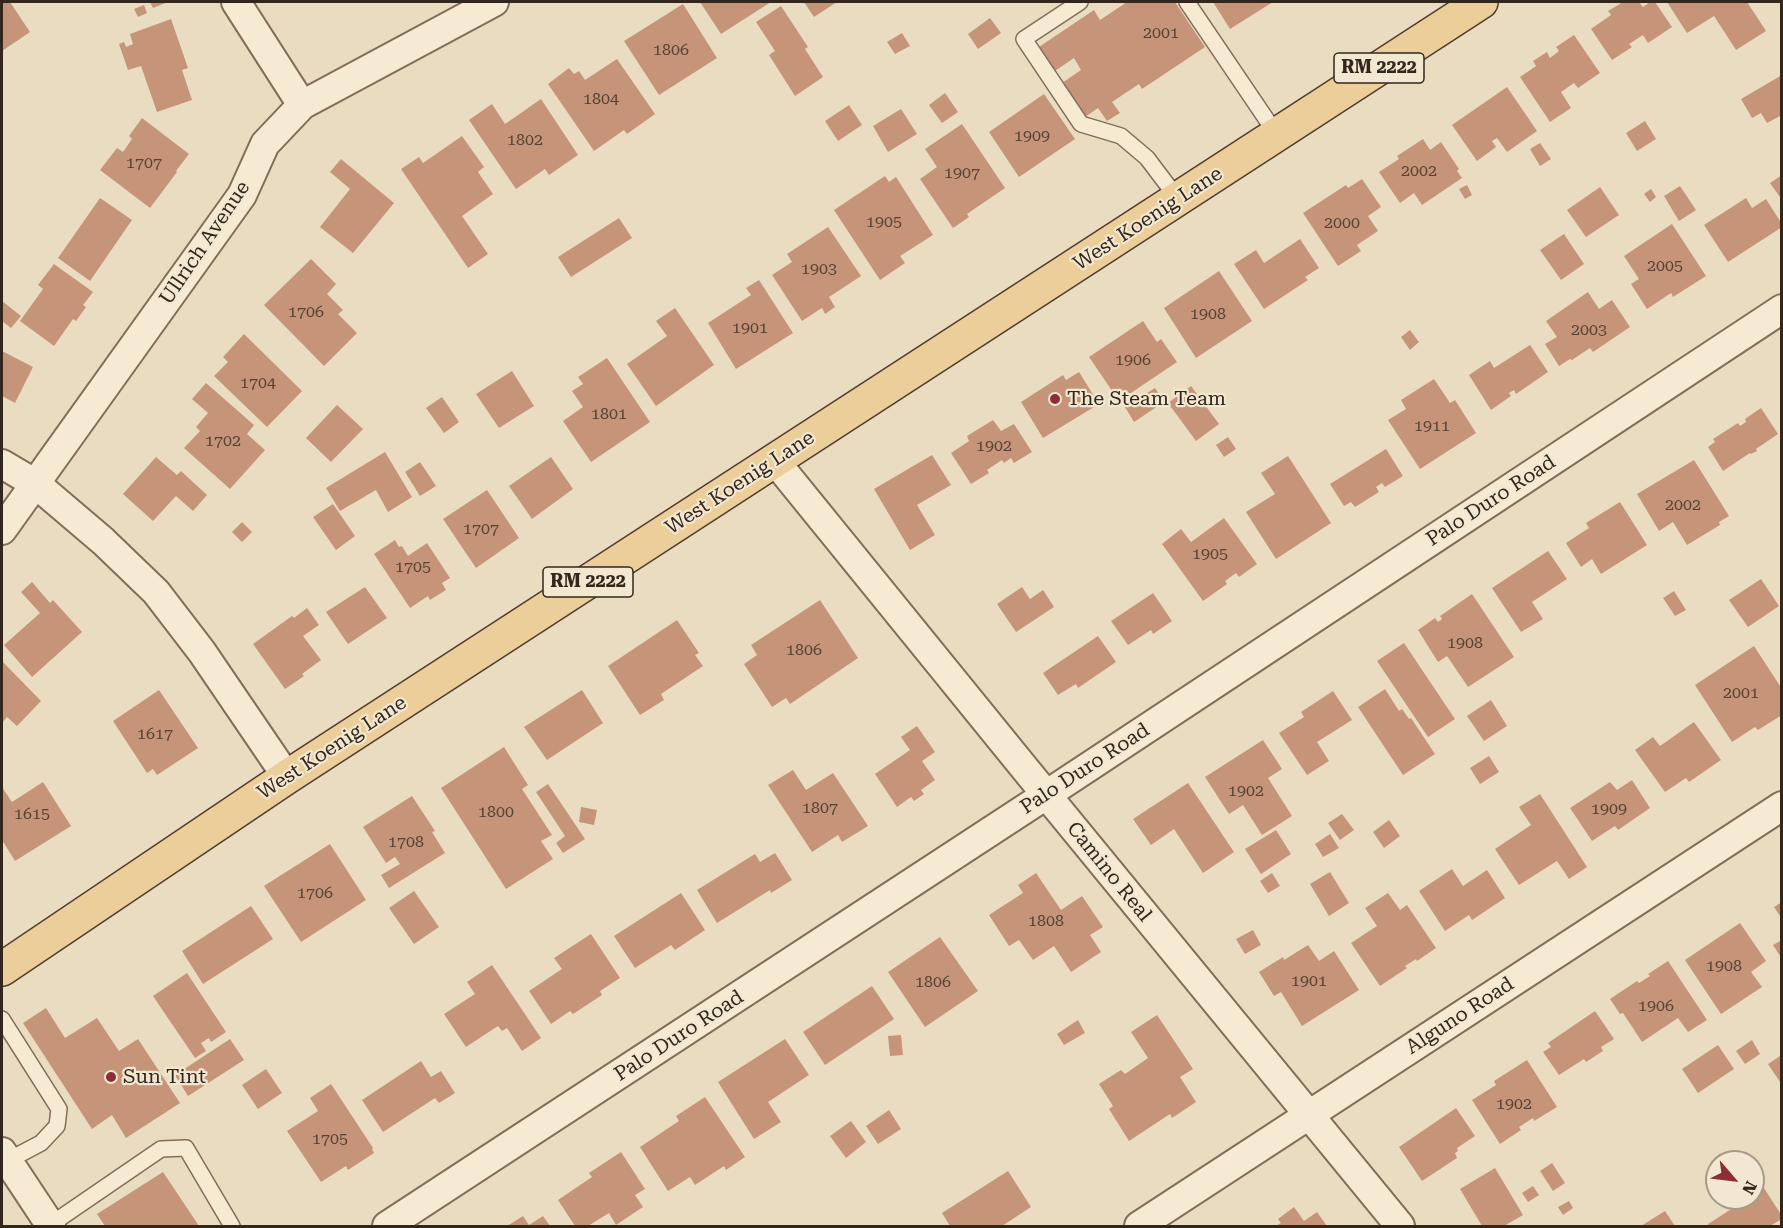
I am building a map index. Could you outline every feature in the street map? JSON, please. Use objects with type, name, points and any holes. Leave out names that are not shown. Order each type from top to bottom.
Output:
[{"type":"main road","name":"West Koenig Lane","points":[[2,969],[287,777],[1481,2]]},
{"type":"street","points":[[236,2],[302,105]]},
{"type":"street","name":"Ullrich Avenue","points":[[2,530],[242,195],[265,144],[302,105],[494,2]]},
{"type":"street","name":"Palo Duro Road","points":[[387,1227],[1782,309]]},
{"type":"street","name":"Camino Real","points":[[775,460],[1400,1227]]},
{"type":"street","points":[[2,464],[36,484],[103,541],[156,592],[202,652],[287,777]]},
{"type":"street","name":"Alguno Road","points":[[1138,1227],[1782,806]]},
{"type":"street","points":[[4,1156],[51,1226]]},
{"type":"lane","points":[[1080,2],[1024,39],[1081,124],[1121,136],[1147,158],[1178,199]]},
{"type":"lane","points":[[1187,2],[1277,135]]},
{"type":"lane","points":[[2,1019],[60,1109],[57,1126],[41,1143],[4,1156]]},
{"type":"lane","points":[[51,1226],[161,1149],[186,1148],[232,1227]]},
{"type":"building","points":[[2,2],[10,2],[30,32],[2,51]]},
{"type":"building","points":[[150,2],[168,2],[153,8]]},
{"type":"building","points":[[700,2],[771,2],[721,34]]},
{"type":"building","points":[[804,2],[837,2],[814,17]]},
{"type":"building","points":[[1127,2],[1175,2],[1205,47],[1142,89],[1139,84],[1112,102],[1120,113],[1107,121],[1098,108],[1082,119],[1059,85],[1081,70],[1074,58],[1052,73],[1036,49],[1094,10],[1100,20]]},
{"type":"building","points":[[1213,2],[1273,2],[1230,29]]},
{"type":"building","points":[[1623,2],[1639,2],[1643,7],[1650,2],[1655,2],[1672,27],[1648,43],[1643,35],[1629,44],[1632,47],[1612,60],[1591,29],[1611,15],[1608,11]]},
{"type":"building","points":[[1667,2],[1747,2],[1766,31],[1736,50],[1714,16],[1687,33]]},
{"type":"building","points":[[683,4],[717,58],[659,95],[624,41]]},
{"type":"building","points":[[144,5],[147,13],[138,17],[134,9]]},
{"type":"building","points":[[781,6],[808,47],[805,49],[823,77],[795,96],[769,55],[775,51],[756,22]]},
{"type":"building","points":[[990,18],[1001,33],[978,49],[968,34]]},
{"type":"building","points":[[171,19],[188,68],[182,70],[192,100],[157,112],[141,66],[128,70],[119,44],[124,42],[126,47],[133,44],[130,34]]},
{"type":"building","points":[[902,33],[910,46],[895,54],[887,42]]},
{"type":"building","points":[[1574,35],[1600,73],[1578,88],[1574,83],[1561,92],[1571,108],[1550,122],[1520,77],[1536,66],[1533,61],[1547,52],[1550,58],[1559,51],[1556,47]]},
{"type":"building","points":[[617,59],[655,114],[627,134],[624,130],[594,151],[548,84],[569,68],[574,74],[579,71],[585,80]]},
{"type":"building","points":[[1782,75],[1782,115],[1767,123],[1761,113],[1752,118],[1741,99]]},
{"type":"building","points":[[1507,87],[1537,131],[1507,152],[1497,138],[1492,141],[1496,147],[1477,161],[1452,125]]},
{"type":"building","points":[[945,93],[958,112],[942,123],[929,105]]},
{"type":"building","points":[[1044,94],[1075,139],[1019,177],[989,132]]},
{"type":"building","points":[[541,99],[578,155],[549,175],[545,169],[516,189],[469,120],[492,104],[505,124]]},
{"type":"building","points":[[849,105],[862,125],[838,141],[825,121]]},
{"type":"building","points":[[901,109],[917,134],[888,152],[873,126]]},
{"type":"building","points":[[142,118],[189,154],[150,208],[100,170],[117,148],[123,152],[132,139],[129,136]]},
{"type":"building","points":[[1645,121],[1656,139],[1637,151],[1626,133]]},
{"type":"building","points":[[962,124],[1005,188],[967,214],[969,217],[953,228],[920,179],[937,167],[925,149]]},
{"type":"building","points":[[462,136],[484,167],[478,172],[493,194],[462,216],[488,254],[468,268],[401,169],[419,157],[423,163]]},
{"type":"building","points":[[1423,139],[1430,150],[1441,142],[1459,169],[1457,171],[1462,178],[1422,205],[1414,193],[1400,203],[1379,172],[1399,159],[1397,156]]},
{"type":"building","points":[[1540,143],[1551,159],[1540,166],[1530,149]]},
{"type":"building","points":[[341,159],[394,203],[353,253],[320,227],[350,189],[330,172]]},
{"type":"building","points":[[1782,175],[1782,200],[1770,183]]},
{"type":"building","points":[[885,176],[889,182],[896,177],[933,235],[900,256],[905,263],[880,280],[834,210]]},
{"type":"building","points":[[1362,179],[1381,207],[1368,216],[1378,231],[1357,245],[1361,251],[1338,266],[1303,213],[1346,185],[1348,188]]},
{"type":"building","points":[[1467,185],[1472,195],[1465,199],[1459,189]]},
{"type":"building","points":[[1680,186],[1696,210],[1679,221],[1664,196]]},
{"type":"building","points":[[1600,187],[1619,215],[1586,237],[1567,210]]},
{"type":"building","points":[[1651,189],[1656,197],[1650,202],[1644,194]]},
{"type":"building","points":[[100,198],[132,220],[90,281],[58,258]]},
{"type":"building","points":[[1746,198],[1752,208],[1766,199],[1782,227],[1728,262],[1704,225]]},
{"type":"building","points":[[619,218],[632,238],[571,277],[558,257]]},
{"type":"building","points":[[1672,224],[1706,276],[1673,297],[1671,293],[1647,309],[1631,284],[1639,279],[1624,256]]},
{"type":"building","points":[[828,227],[861,276],[829,297],[835,307],[825,314],[822,308],[802,321],[772,275],[792,262],[787,254]]},
{"type":"building","points":[[1564,234],[1584,264],[1561,280],[1540,250]]},
{"type":"building","points":[[1300,239],[1319,268],[1305,277],[1308,280],[1264,309],[1234,264],[1256,250],[1264,263]]},
{"type":"building","points":[[311,259],[336,284],[327,294],[343,310],[338,314],[357,333],[324,366],[264,305]]},
{"type":"building","points":[[54,264],[93,292],[83,305],[86,307],[76,321],[73,319],[54,346],[20,321],[43,289],[38,285]]},
{"type":"building","points":[[1219,271],[1252,321],[1196,358],[1164,308]]},
{"type":"building","points":[[759,280],[793,333],[736,369],[708,323],[751,295],[746,288]]},
{"type":"building","points":[[1588,292],[1599,309],[1612,300],[1630,327],[1593,352],[1590,348],[1559,366],[1545,344],[1557,337],[1546,321]]},
{"type":"building","points":[[2,301],[21,316],[11,328],[2,321]]},
{"type":"building","points":[[675,308],[714,365],[656,406],[627,364],[667,336],[656,321]]},
{"type":"building","points":[[1143,321],[1157,342],[1161,339],[1177,362],[1119,401],[1089,357]]},
{"type":"building","points":[[1410,330],[1419,342],[1410,350],[1401,337]]},
{"type":"building","points":[[244,334],[302,391],[267,427],[214,376],[228,362],[223,357]]},
{"type":"building","points":[[1530,345],[1548,372],[1516,394],[1514,390],[1509,393],[1511,396],[1491,410],[1469,375],[1490,361],[1494,368]]},
{"type":"building","points":[[2,351],[33,367],[15,403],[2,396]]},
{"type":"building","points":[[607,358],[650,422],[591,462],[563,421],[583,407],[572,391],[583,384],[578,377]]},
{"type":"building","points":[[512,371],[534,406],[499,428],[476,394]]},
{"type":"building","points":[[1079,372],[1099,404],[1043,438],[1021,402],[1063,375],[1066,380]]},
{"type":"building","points":[[1434,379],[1450,403],[1455,400],[1476,433],[1420,469],[1388,420],[1406,409],[1401,400]]},
{"type":"building","points":[[206,383],[254,425],[247,434],[265,450],[230,489],[184,448],[200,431],[196,427],[208,413],[192,399]]},
{"type":"building","points":[[1191,386],[1219,424],[1196,441],[1168,403]]},
{"type":"building","points":[[1155,388],[1164,402],[1134,422],[1125,407]]},
{"type":"building","points":[[442,397],[459,422],[444,433],[426,408]]},
{"type":"building","points":[[337,405],[363,429],[331,462],[306,438]]},
{"type":"building","points":[[1761,408],[1778,434],[1756,449],[1757,451],[1750,453],[1723,471],[1708,447],[1715,442],[1713,439],[1738,423],[1740,426],[1746,422],[1745,419]]},
{"type":"building","points":[[993,420],[1001,431],[1014,424],[1032,452],[1014,463],[1011,458],[1004,463],[1002,460],[987,470],[989,473],[971,484],[951,453],[969,441],[967,436]]},
{"type":"building","points":[[1228,437],[1236,449],[1224,457],[1216,445]]},
{"type":"building","points":[[1386,449],[1403,476],[1385,487],[1382,483],[1376,487],[1379,492],[1355,507],[1351,502],[1344,506],[1330,484]]},
{"type":"building","points":[[385,452],[412,497],[388,512],[376,490],[340,511],[326,488]]},
{"type":"building","points":[[932,455],[951,485],[917,505],[935,535],[910,550],[874,489]]},
{"type":"building","points":[[1288,456],[1331,523],[1276,559],[1246,512],[1275,494],[1261,473]]},
{"type":"building","points":[[156,457],[177,475],[181,471],[207,495],[193,511],[176,496],[153,521],[123,494]]},
{"type":"building","points":[[551,457],[573,489],[532,519],[509,486]]},
{"type":"building","points":[[1694,460],[1729,516],[1719,522],[1720,525],[1687,545],[1673,522],[1659,531],[1637,494]]},
{"type":"building","points":[[420,462],[436,486],[420,496],[405,472]]},
{"type":"building","points":[[487,490],[519,538],[476,568],[443,519]]},
{"type":"building","points":[[1620,502],[1647,545],[1601,574],[1592,559],[1581,567],[1566,543],[1589,528],[1586,523]]},
{"type":"building","points":[[333,504],[355,536],[336,550],[313,517]]},
{"type":"building","points":[[1224,518],[1257,564],[1239,577],[1236,573],[1225,581],[1227,584],[1203,601],[1162,544],[1181,529],[1191,542]]},
{"type":"building","points":[[242,522],[252,532],[242,542],[232,532]]},
{"type":"building","points":[[395,540],[408,556],[427,543],[450,578],[442,583],[446,590],[430,600],[428,596],[410,608],[374,554]]},
{"type":"building","points":[[1548,551],[1567,579],[1532,602],[1543,619],[1521,632],[1492,588]]},
{"type":"building","points":[[1761,579],[1779,606],[1748,627],[1729,600]]},
{"type":"building","points":[[32,582],[50,603],[53,600],[82,632],[32,677],[4,645],[40,613],[21,592]]},
{"type":"building","points":[[365,587],[387,618],[348,644],[326,612]]},
{"type":"building","points":[[1022,587],[1030,599],[1043,590],[1054,607],[1016,632],[997,604]]},
{"type":"building","points":[[1674,591],[1686,610],[1675,616],[1663,598]]},
{"type":"building","points":[[1153,593],[1172,621],[1153,634],[1151,630],[1128,645],[1111,621]]},
{"type":"building","points":[[1472,594],[1514,657],[1468,687],[1447,656],[1438,662],[1418,630],[1435,618],[1438,622],[1442,619],[1440,616]]},
{"type":"building","points":[[820,600],[858,658],[790,704],[786,698],[772,707],[744,664],[757,655],[751,645]]},
{"type":"building","points":[[307,608],[319,625],[303,636],[321,660],[285,689],[253,644]]},
{"type":"building","points":[[677,620],[699,653],[695,655],[703,666],[661,694],[664,700],[640,715],[608,666]]},
{"type":"building","points":[[1098,636],[1116,662],[1078,688],[1076,684],[1058,695],[1043,673]]},
{"type":"building","points":[[1404,643],[1455,719],[1428,737],[1377,661]]},
{"type":"building","points":[[1754,646],[1782,689],[1780,698],[1782,715],[1758,730],[1755,727],[1732,742],[1695,685]]},
{"type":"building","points":[[2,661],[41,701],[17,726],[7,717],[2,723]]},
{"type":"building","points":[[1385,689],[1399,711],[1402,709],[1409,719],[1411,718],[1435,754],[1403,775],[1358,707]]},
{"type":"building","points":[[159,690],[198,748],[157,775],[153,769],[147,773],[113,721]]},
{"type":"building","points":[[582,690],[603,723],[547,760],[524,727]]},
{"type":"building","points":[[1333,691],[1352,720],[1317,742],[1329,761],[1307,775],[1279,733],[1304,717],[1301,712]]},
{"type":"building","points":[[1491,700],[1507,726],[1484,741],[1467,716]]},
{"type":"building","points":[[1694,722],[1721,760],[1689,782],[1686,778],[1665,792],[1635,750],[1653,737],[1660,746]]},
{"type":"building","points":[[917,726],[935,752],[922,761],[935,780],[921,790],[924,794],[914,801],[911,797],[897,807],[875,774],[910,750],[901,737]]},
{"type":"building","points":[[1263,740],[1282,769],[1268,778],[1292,816],[1262,835],[1243,805],[1229,814],[1205,777]]},
{"type":"building","points":[[504,747],[528,785],[522,789],[552,835],[541,841],[553,859],[506,889],[441,788]]},
{"type":"building","points":[[1489,756],[1499,772],[1480,784],[1470,768]]},
{"type":"building","points":[[793,770],[806,790],[833,773],[868,826],[842,842],[838,835],[812,852],[768,785]]},
{"type":"building","points":[[1632,780],[1650,808],[1618,830],[1615,826],[1592,841],[1570,808],[1610,782],[1617,790]]},
{"type":"building","points":[[43,782],[71,826],[15,861],[2,840],[2,787],[12,802]]},
{"type":"building","points":[[1188,783],[1234,852],[1203,873],[1174,829],[1151,845],[1133,819]]},
{"type":"building","points":[[548,784],[585,839],[563,853],[556,843],[565,836],[536,792]]},
{"type":"building","points":[[1540,794],[1587,867],[1569,879],[1557,861],[1519,885],[1495,849],[1531,825],[1519,807]]},
{"type":"building","points":[[412,796],[435,831],[432,832],[445,853],[389,888],[381,875],[400,864],[395,857],[386,863],[363,827]]},
{"type":"building","points":[[581,807],[597,810],[594,825],[579,822]]},
{"type":"building","points":[[1342,814],[1354,830],[1340,840],[1328,823]]},
{"type":"building","points":[[1389,820],[1400,836],[1384,848],[1373,832]]},
{"type":"building","points":[[1276,830],[1291,854],[1261,874],[1245,849]]},
{"type":"building","points":[[1330,834],[1339,848],[1323,857],[1315,844]]},
{"type":"building","points":[[330,844],[366,900],[301,942],[264,886]]},
{"type":"building","points":[[775,853],[792,880],[771,893],[770,890],[717,923],[697,890],[755,854],[760,862]]},
{"type":"building","points":[[1452,869],[1463,886],[1487,870],[1505,898],[1472,920],[1469,915],[1445,931],[1419,891]]},
{"type":"building","points":[[1330,872],[1349,903],[1329,916],[1310,884]]},
{"type":"building","points":[[1036,873],[1061,910],[1082,896],[1103,927],[1090,935],[1101,952],[1071,972],[1054,946],[1033,960],[1019,940],[1009,946],[989,915],[1023,893],[1018,885]]},
{"type":"building","points":[[1272,873],[1280,886],[1268,893],[1260,881]]},
{"type":"building","points":[[414,891],[439,927],[414,944],[389,908]]},
{"type":"building","points":[[681,893],[705,930],[675,950],[671,945],[635,968],[614,936]]},
{"type":"building","points":[[1388,893],[1400,910],[1407,905],[1436,948],[1405,966],[1407,968],[1380,986],[1351,943],[1377,926],[1365,908]]},
{"type":"building","points":[[1782,902],[1782,919],[1774,907]]},
{"type":"building","points":[[251,906],[273,939],[203,984],[182,951]]},
{"type":"building","points":[[1740,923],[1766,961],[1751,972],[1762,987],[1721,1014],[1685,960]]},
{"type":"building","points":[[1253,930],[1261,945],[1245,954],[1236,939]]},
{"type":"building","points":[[591,934],[620,978],[600,991],[602,995],[573,1014],[570,1011],[551,1024],[529,991],[562,969],[554,958]]},
{"type":"building","points":[[940,937],[978,991],[925,1027],[888,972]]},
{"type":"building","points":[[1782,940],[1782,959],[1773,945]]},
{"type":"building","points":[[1308,945],[1319,961],[1334,951],[1359,990],[1302,1026],[1281,992],[1274,996],[1259,972]]},
{"type":"building","points":[[1668,961],[1707,1020],[1688,1032],[1678,1018],[1642,1042],[1623,1013],[1620,1014],[1610,999],[1637,981],[1639,983],[1650,976],[1648,974]]},
{"type":"building","points":[[492,965],[541,1038],[522,1051],[507,1028],[502,1031],[498,1026],[466,1047],[444,1014],[475,994],[467,982]]},
{"type":"building","points":[[187,973],[226,1032],[211,1042],[209,1038],[201,1043],[206,1051],[195,1058],[153,996]]},
{"type":"building","points":[[872,986],[894,1019],[825,1065],[803,1032]]},
{"type":"building","name":"Sun Tint","points":[[46,1008],[65,1038],[97,1018],[119,1051],[138,1039],[180,1103],[126,1138],[112,1115],[92,1129],[23,1023]]},
{"type":"building","points":[[1595,1011],[1614,1039],[1601,1047],[1603,1051],[1586,1062],[1584,1059],[1559,1075],[1543,1052],[1551,1047],[1548,1043]]},
{"type":"building","points":[[1157,1015],[1193,1069],[1180,1077],[1196,1102],[1172,1118],[1170,1114],[1129,1141],[1109,1109],[1113,1106],[1099,1084],[1121,1070],[1125,1074],[1148,1058],[1131,1032]]},
{"type":"building","points":[[1078,1020],[1085,1033],[1064,1045],[1057,1034]]},
{"type":"building","points":[[901,1035],[903,1055],[890,1056],[888,1036]]},
{"type":"building","points":[[230,1039],[244,1060],[188,1096],[175,1075]]},
{"type":"building","points":[[785,1039],[809,1075],[768,1102],[781,1122],[754,1139],[718,1082]]},
{"type":"building","points":[[1752,1040],[1760,1054],[1745,1064],[1736,1051]]},
{"type":"building","points":[[1718,1045],[1734,1069],[1698,1093],[1682,1069]]},
{"type":"building","points":[[1782,1057],[1782,1085],[1768,1064]]},
{"type":"building","points":[[1527,1060],[1557,1107],[1519,1127],[1521,1130],[1500,1144],[1472,1100],[1496,1085],[1494,1081]]},
{"type":"building","points":[[421,1061],[431,1077],[441,1071],[455,1093],[439,1103],[435,1098],[383,1132],[362,1100]]},
{"type":"building","points":[[266,1069],[282,1093],[258,1109],[242,1085]]},
{"type":"building","points":[[331,1084],[374,1153],[348,1170],[346,1166],[321,1182],[287,1131],[318,1111],[310,1098]]},
{"type":"building","points":[[705,1097],[745,1157],[726,1170],[724,1166],[695,1185],[690,1177],[668,1191],[640,1147],[679,1121],[676,1116]]},
{"type":"building","points":[[1456,1108],[1475,1136],[1457,1148],[1458,1151],[1455,1153],[1457,1158],[1422,1181],[1399,1147]]},
{"type":"building","points":[[889,1110],[901,1129],[878,1144],[866,1126]]},
{"type":"building","points":[[851,1121],[866,1142],[846,1158],[830,1136]]},
{"type":"building","points":[[621,1152],[645,1189],[635,1195],[643,1207],[616,1225],[609,1213],[588,1226],[575,1226],[558,1200],[592,1177],[589,1173]]},
{"type":"building","points":[[1552,1163],[1565,1183],[1553,1191],[1540,1171]]},
{"type":"building","points":[[1495,1168],[1523,1215],[1504,1226],[1482,1226],[1460,1189]]},
{"type":"building","points":[[1008,1171],[1031,1207],[1002,1226],[950,1226],[942,1213]]},
{"type":"building","points":[[163,1172],[199,1226],[105,1226],[97,1214]]},
{"type":"building","points":[[1533,1186],[1539,1195],[1528,1202],[1522,1193]]},
{"type":"building","points":[[1765,1190],[1782,1216],[1782,1219],[1770,1226],[1709,1226],[1708,1224],[1730,1210],[1765,1210]]},
{"type":"building","points":[[1569,1201],[1573,1208],[1563,1215],[1558,1207]]},
{"type":"building","points":[[1294,1207],[1304,1221],[1317,1212],[1327,1226],[1275,1226],[1281,1223],[1278,1219]]},
{"type":"building","points":[[1665,1211],[1675,1226],[1641,1226]]},
{"type":"building","points":[[523,1216],[529,1225],[543,1216],[550,1226],[507,1226]]},
{"type":"place","name":"The Steam Team","points":[[1055,399]]},
{"type":"place","name":"Sun Tint","points":[[111,1077]]}]
